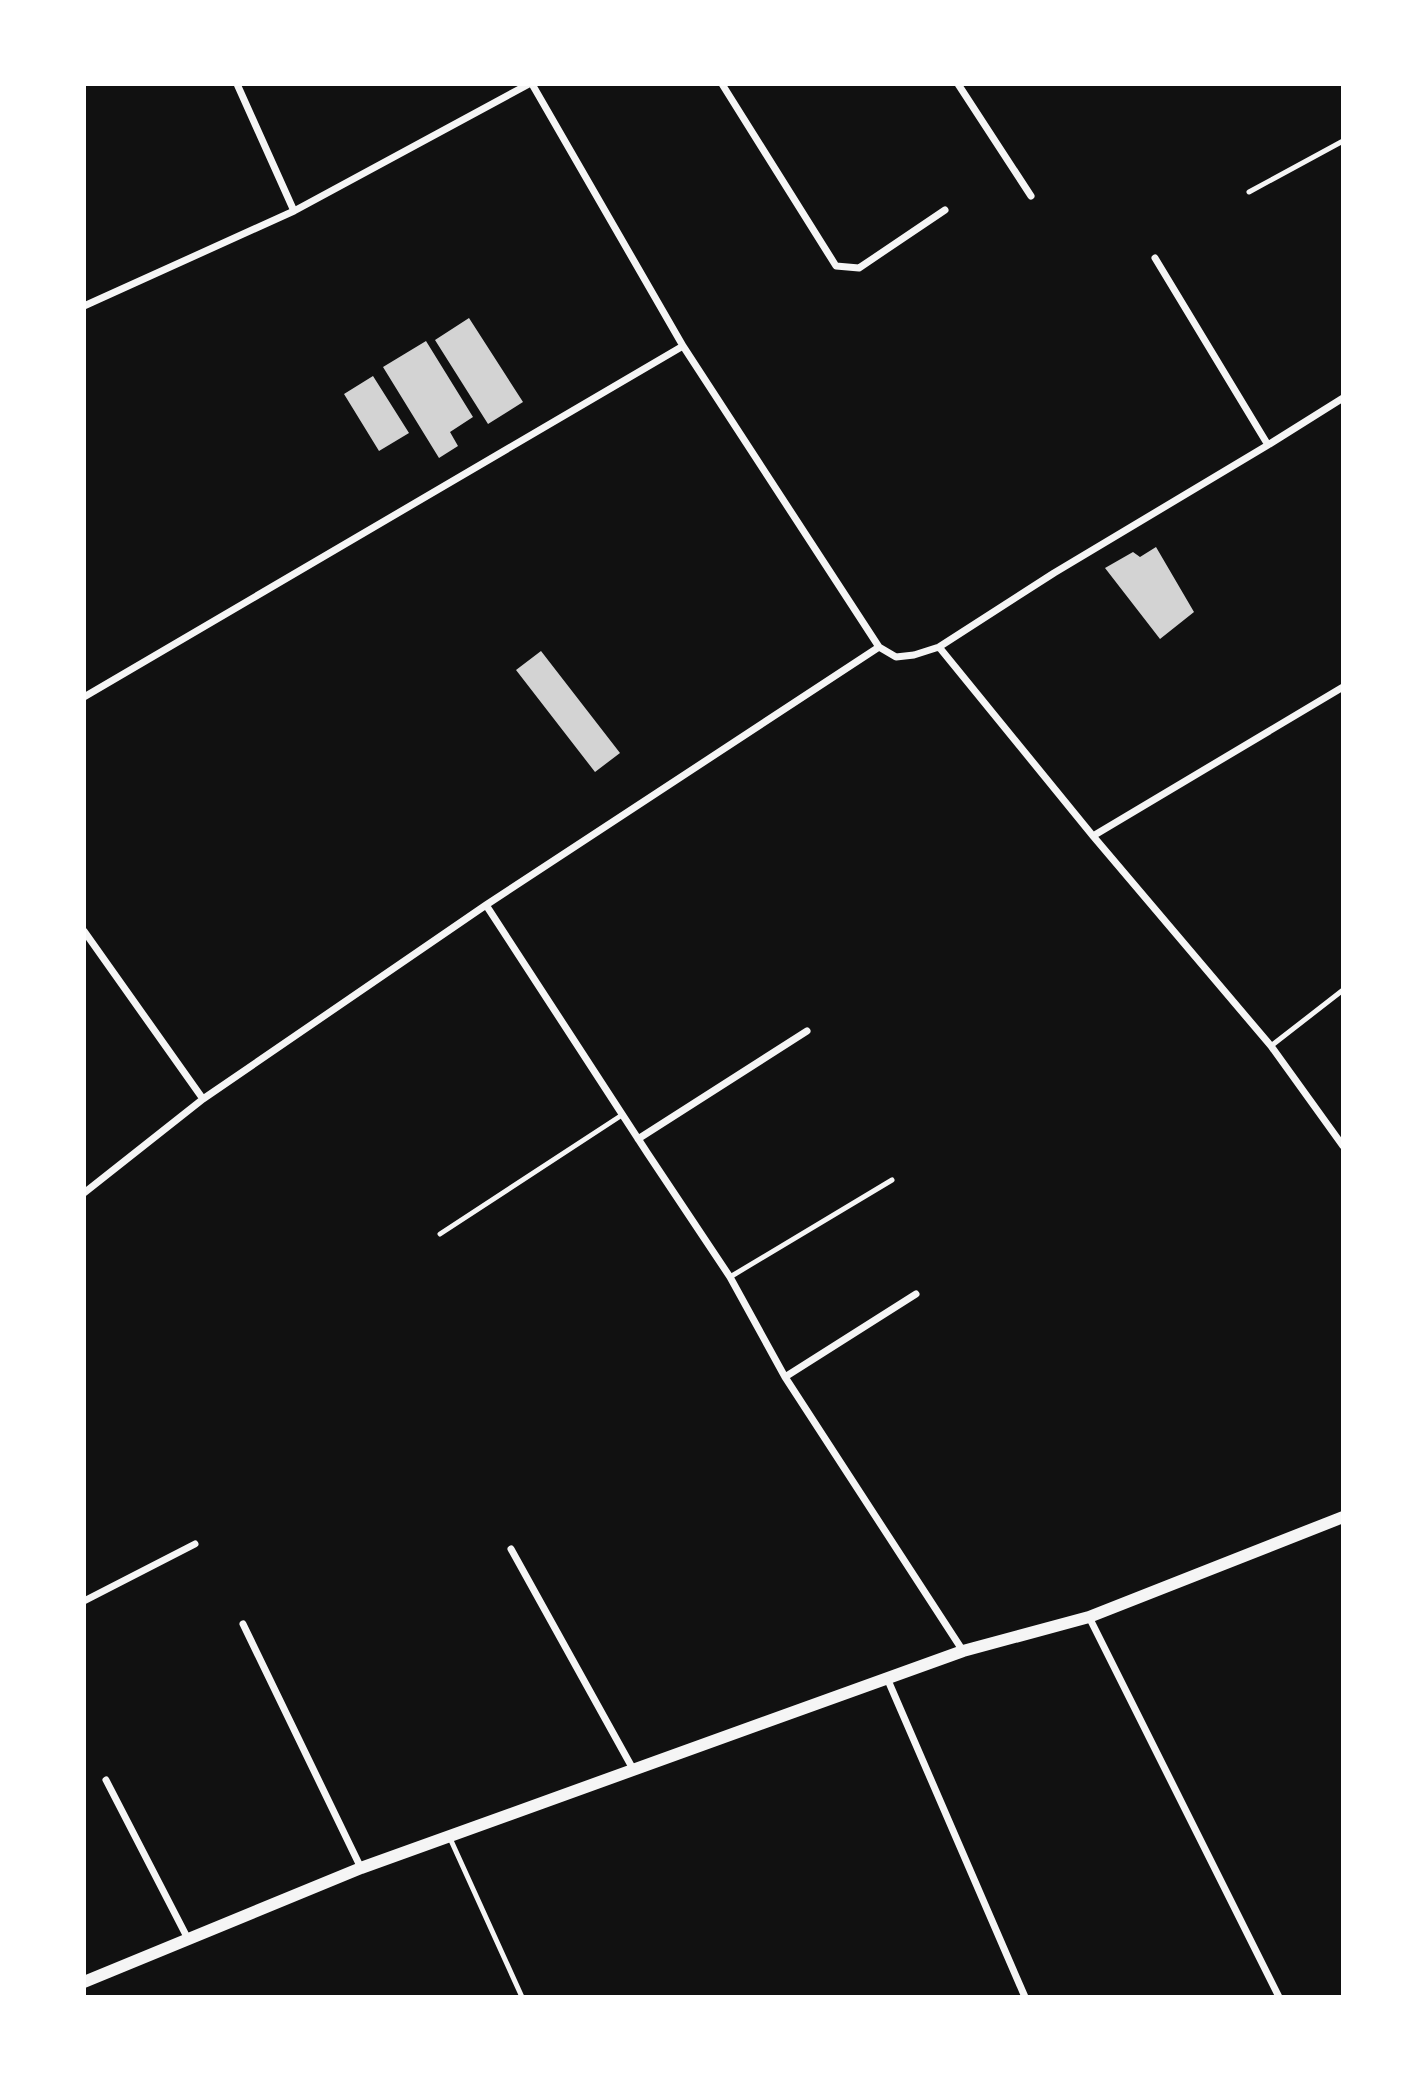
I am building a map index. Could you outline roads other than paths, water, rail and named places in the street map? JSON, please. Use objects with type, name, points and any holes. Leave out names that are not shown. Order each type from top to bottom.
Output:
[{"type":"street","points":[[237,84],[294,211]]},
{"type":"street","points":[[84,306],[294,211],[531,84],[683,346],[879,647],[895,657],[914,655],[939,647],[1054,573],[1343,397]]},
{"type":"street","points":[[722,84],[836,266],[859,268],[945,209]]},
{"type":"street","points":[[958,84],[1031,196]]},
{"type":"street","points":[[1155,258],[1268,445]]},
{"type":"street","points":[[84,697],[683,346]]},
{"type":"street","points":[[84,1193],[203,1098],[486,905],[879,647]]},
{"type":"street","points":[[939,647],[1093,836],[1271,1046],[1343,1146]]},
{"type":"street","points":[[1093,836],[1343,687]]},
{"type":"street","points":[[486,905],[730,1277],[785,1377],[963,1651]]},
{"type":"street","points":[[84,931],[203,1098]]},
{"type":"street","points":[[638,1139],[807,1031]]},
{"type":"street","points":[[785,1377],[916,1294]]},
{"type":"street","points":[[84,1982],[361,1868],[963,1651],[1089,1617],[1343,1517]]},
{"type":"street","points":[[84,1601],[195,1544]]},
{"type":"street","points":[[510,1549],[633,1769]]},
{"type":"street","points":[[1089,1617],[1279,1997]]},
{"type":"street","points":[[243,1624],[361,1868]]},
{"type":"street","points":[[887,1678],[1025,1997]]},
{"type":"street","points":[[106,1780],[188,1939]]},
{"type":"lane","points":[[1249,192],[1343,141]]},
{"type":"lane","points":[[1271,1046],[1343,990]]},
{"type":"lane","points":[[440,1234],[622,1115]]},
{"type":"lane","points":[[730,1277],[892,1180]]},
{"type":"lane","points":[[449,1836],[522,1997]]}]
